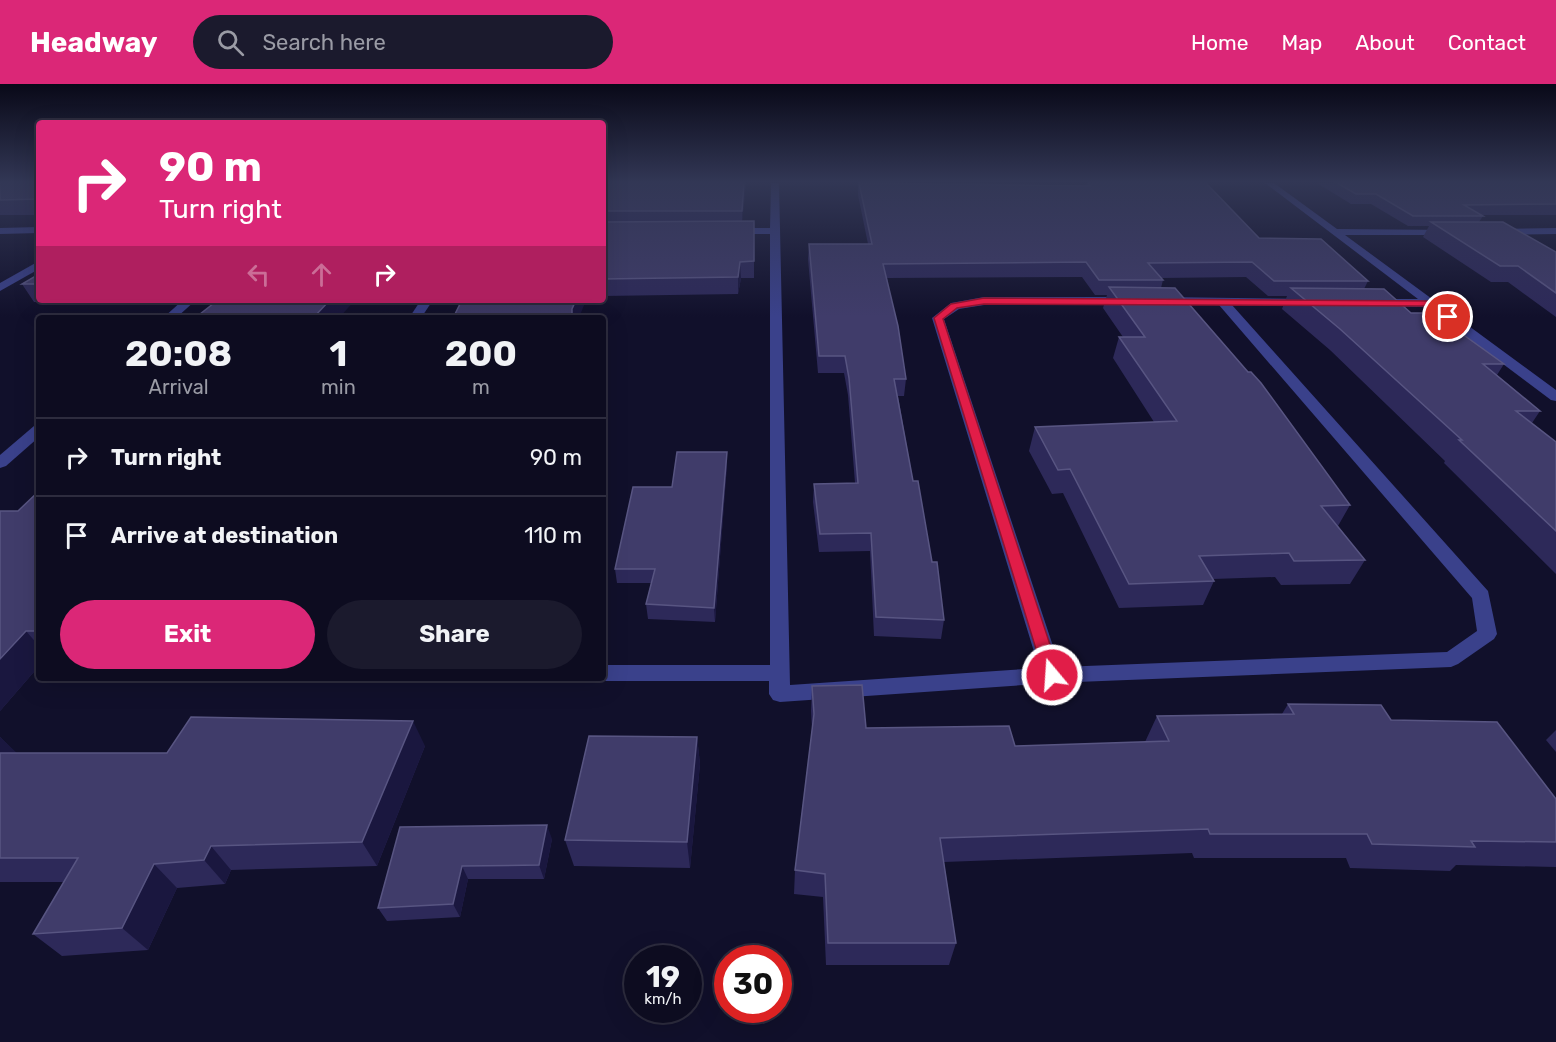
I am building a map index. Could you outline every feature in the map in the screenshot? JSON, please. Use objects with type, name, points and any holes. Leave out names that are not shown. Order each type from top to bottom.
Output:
[{"type":"street","points":[[776,228],[780,694],[1052,675],[1451,659],[1487,634],[1481,596],[1222,302]]},
{"type":"street","points":[[1328,228],[1556,397]]},
{"type":"street","points":[[0,231],[36,231]]},
{"type":"street","points":[[718,231],[776,231]]},
{"type":"street","points":[[1486,232],[1556,231]]},
{"type":"street","points":[[1334,232],[1463,232]]},
{"type":"street","points":[[1533,232],[1556,245]]},
{"type":"street","points":[[0,288],[36,266]]},
{"type":"street","points":[[1052,675],[938,318],[955,306],[984,301],[1326,302]]},
{"type":"street","points":[[172,315],[186,303]]},
{"type":"street","points":[[1360,303],[1430,303]]},
{"type":"street","points":[[0,463],[36,432]]},
{"type":"street","points":[[17,448],[36,448]]},
{"type":"street","points":[[606,673],[780,673]]},
{"type":"building","points":[[606,228],[754,228],[754,261],[740,262],[738,277],[606,279]]},
{"type":"building","points":[[869,228],[1249,228],[1259,238],[1321,239],[1368,281],[1274,281],[1252,262],[1148,263],[1163,280],[1099,280],[1086,262],[883,264],[898,326],[906,379],[894,379],[913,481],[918,481],[932,562],[937,562],[944,620],[876,617],[871,533],[820,534],[814,484],[858,483],[845,356],[819,356],[809,244],[872,244]]},
{"type":"building","points":[[1440,228],[1513,228],[1556,252],[1556,293],[1518,266],[1500,266]]},
{"type":"building","points":[[36,276],[36,284],[22,284]]},
{"type":"building","points":[[1109,287],[1175,288],[1248,372],[1251,372],[1261,383],[1350,505],[1321,506],[1365,560],[1294,561],[1289,553],[1199,556],[1214,581],[1129,584],[1070,469],[1058,470],[1035,427],[1177,421],[1119,337],[1145,337]]},
{"type":"building","points":[[1291,288],[1384,289],[1411,313],[1433,313],[1504,364],[1483,364],[1540,411],[1516,411],[1556,442],[1556,531],[1459,440],[1462,440],[1340,329]]},
{"type":"building","points":[[214,303],[327,303],[316,315],[199,315]]},
{"type":"building","points":[[460,303],[575,303],[572,315],[454,315]]},
{"type":"building","points":[[677,452],[727,452],[714,608],[646,604],[655,569],[615,569],[633,487],[672,487]]},
{"type":"building","points":[[36,494],[36,631],[26,631],[0,659],[0,511],[18,511]]},
{"type":"building","points":[[862,685],[866,728],[1009,726],[1015,746],[1169,741],[1157,716],[1294,714],[1288,704],[1381,705],[1391,720],[1497,722],[1556,799],[1556,842],[1471,841],[1475,847],[1372,844],[1367,834],[1210,834],[1208,829],[940,838],[956,943],[828,943],[825,874],[795,870],[814,714],[812,686]]},
{"type":"building","points":[[191,717],[413,721],[362,842],[211,846],[204,860],[154,864],[122,928],[33,934],[78,858],[0,858],[0,753],[167,753]]},
{"type":"building","points":[[589,736],[697,737],[687,842],[565,840]]},
{"type":"building","points":[[547,825],[539,865],[462,866],[453,904],[378,908],[400,827]]},
{"type":"route","points":[[1052,675],[938,318],[955,306],[984,301],[1430,303],[1448,317]]}]
